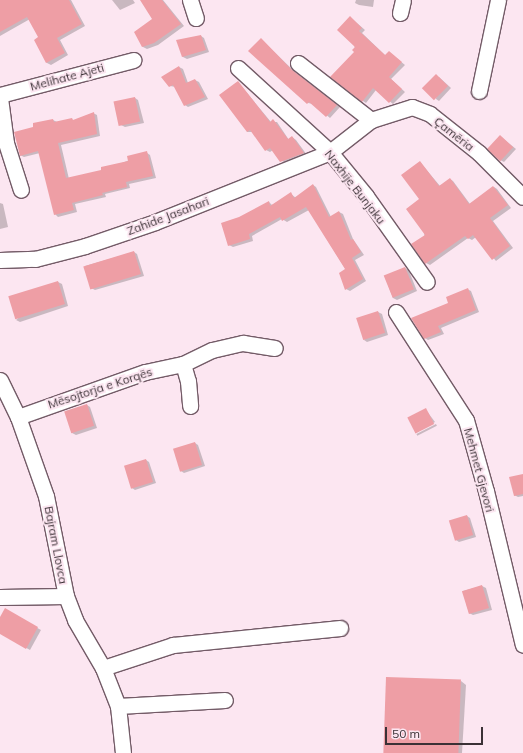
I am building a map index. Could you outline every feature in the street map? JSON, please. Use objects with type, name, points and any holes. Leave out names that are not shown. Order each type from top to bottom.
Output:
[{"type":"street","points":[[190,0],[196,18]]},
{"type":"street","points":[[479,91],[498,0]]},
{"type":"street","name":"Melihate Ajeti","points":[[0,95],[133,60]]},
{"type":"street","points":[[298,63],[371,120]]},
{"type":"street","name":"Naxhije Bunjaku","points":[[238,68],[330,152],[366,196],[427,282]]},
{"type":"street","points":[[0,98],[6,143],[21,190]]},
{"type":"street","name":"Çamëria","points":[[330,152],[371,120],[412,107],[430,114],[479,153],[523,197]]},
{"type":"street","name":"Zahide Jasahari","points":[[0,260],[35,259],[85,246],[155,222],[330,152]]},
{"type":"street","name":"Mehmet Gjevori","points":[[396,312],[466,420],[486,490],[523,645]]},
{"type":"street","name":"Mësojtorja e Korqës","points":[[18,417],[145,372],[183,364],[212,350],[243,344],[274,348]]},
{"type":"street","points":[[183,364],[188,381],[190,406]]},
{"type":"street","name":"Bajram Llovca","points":[[0,380],[18,417],[46,496],[66,596],[75,620],[103,668],[118,706],[123,753]]},
{"type":"street","points":[[0,597],[66,596]]},
{"type":"street","points":[[103,668],[173,645],[340,628]]},
{"type":"street","points":[[118,706],[225,700]]},
{"type":"building","points":[[0,0],[69,0],[82,24],[57,38],[65,53],[46,63],[34,40],[38,37],[27,17],[0,32]]},
{"type":"building","points":[[140,0],[162,0],[181,24],[154,43],[142,47],[134,32],[152,19]]},
{"type":"building","points":[[350,16],[362,28],[359,31],[385,55],[389,51],[402,62],[389,77],[402,89],[389,103],[373,88],[362,102],[330,77],[354,52],[352,50],[355,47],[337,30]]},
{"type":"building","points":[[201,35],[206,50],[182,57],[176,40]]},
{"type":"building","points":[[261,38],[292,70],[337,105],[326,117],[309,102],[307,104],[248,51]]},
{"type":"building","points":[[179,66],[186,83],[195,79],[205,97],[184,106],[173,85],[169,87],[161,77]]},
{"type":"building","points":[[436,74],[448,86],[434,100],[422,88]]},
{"type":"building","points":[[238,81],[270,122],[273,119],[288,139],[292,136],[304,153],[280,162],[270,148],[265,151],[250,130],[247,132],[219,95]]},
{"type":"building","points":[[135,97],[140,121],[119,126],[113,102]]},
{"type":"building","points":[[94,112],[97,134],[58,143],[66,178],[101,170],[101,167],[128,161],[127,156],[147,151],[153,176],[126,182],[127,187],[102,193],[103,195],[72,203],[74,210],[54,215],[38,151],[20,156],[14,132],[33,127],[33,123],[53,119],[54,122],[72,118],[73,120]]},
{"type":"building","points":[[500,135],[513,147],[500,161],[487,149]]},
{"type":"building","points":[[420,161],[439,186],[450,178],[469,204],[493,186],[508,205],[490,218],[510,246],[492,260],[473,235],[468,239],[465,236],[425,264],[411,244],[425,235],[406,209],[419,199],[401,175]]},
{"type":"building","points":[[313,184],[329,217],[339,211],[351,240],[353,239],[361,252],[352,258],[363,279],[345,290],[339,273],[345,269],[306,207],[282,221],[280,217],[249,234],[250,239],[228,246],[221,223],[239,217],[269,201],[270,206],[291,192],[294,198]]},
{"type":"building","points":[[134,251],[141,274],[90,289],[83,266]]},
{"type":"building","points":[[405,267],[414,289],[393,298],[384,276]]},
{"type":"building","points":[[58,281],[65,304],[15,319],[8,296]]},
{"type":"building","points":[[468,288],[476,310],[438,326],[441,332],[424,339],[411,318],[448,303],[446,297]]},
{"type":"building","points":[[378,311],[385,333],[363,340],[356,318]]},
{"type":"building","points":[[87,404],[94,426],[71,433],[64,411]]},
{"type":"building","points":[[426,408],[434,424],[415,434],[407,418]]},
{"type":"building","points":[[195,442],[202,465],[180,472],[173,449]]},
{"type":"building","points":[[146,459],[153,482],[131,489],[124,466]]},
{"type":"building","points":[[523,474],[523,494],[514,496],[509,477]]},
{"type":"building","points":[[467,515],[473,535],[455,541],[449,521]]},
{"type":"building","points":[[482,585],[489,608],[469,614],[462,591]]},
{"type":"building","points":[[5,608],[38,627],[26,649],[0,634],[0,617]]},
{"type":"building","points":[[386,677],[461,680],[458,753],[383,753]]}]
